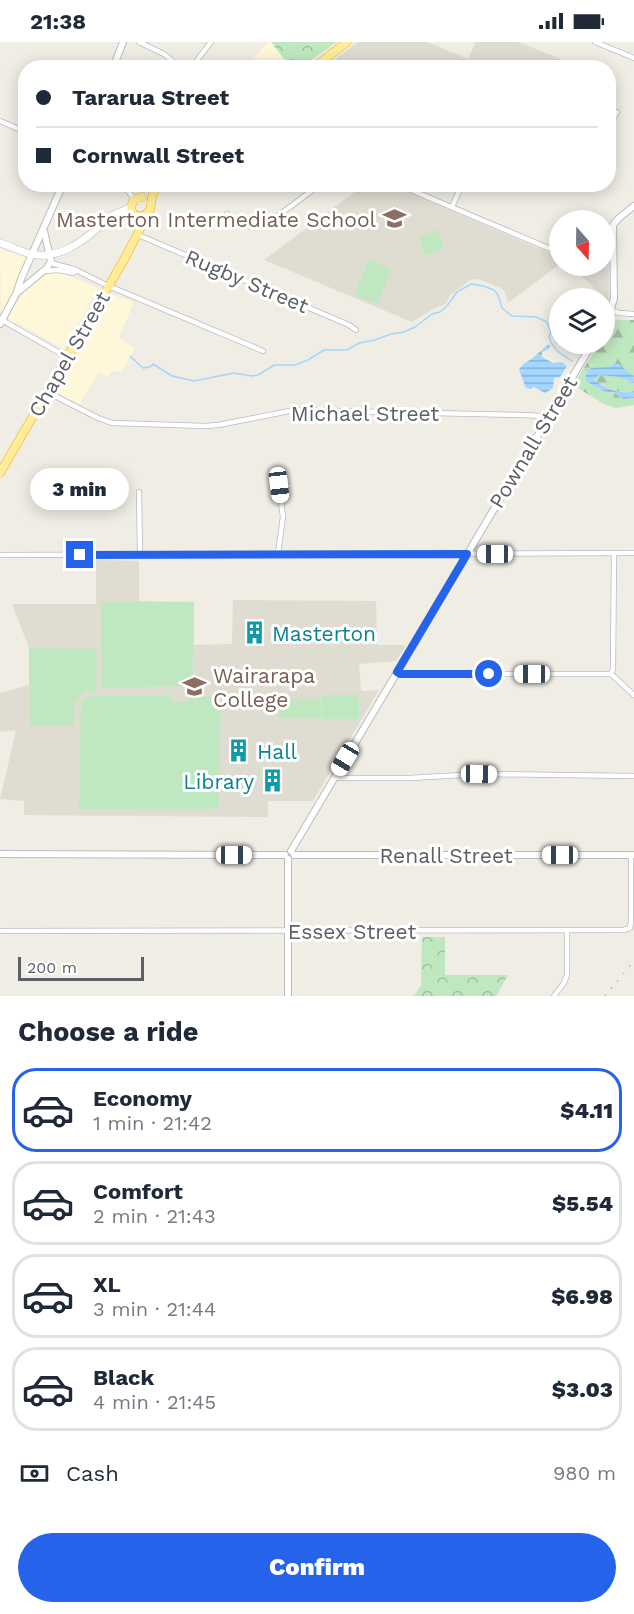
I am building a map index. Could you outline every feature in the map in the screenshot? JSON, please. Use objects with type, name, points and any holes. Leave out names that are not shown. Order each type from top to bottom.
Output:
[{"type":"highway","points":[[323,60],[347,42]]},
{"type":"highway","points":[[137,208],[148,192]]},
{"type":"highway","name":"Chapel Street","points":[[0,473],[109,286],[136,234],[137,208],[150,210],[153,192]]},
{"type":"highway","points":[[137,208],[148,200],[150,203]]},
{"type":"main road","points":[[0,243],[32,255],[51,258],[69,249],[102,225],[105,220],[137,208]]},
{"type":"street","points":[[115,60],[123,42]]},
{"type":"street","points":[[140,42],[171,60]]},
{"type":"street","points":[[197,60],[212,42]]},
{"type":"street","points":[[595,42],[634,58]]},
{"type":"street","points":[[0,121],[18,129]]},
{"type":"street","points":[[60,192],[17,292],[1,321],[67,357]]},
{"type":"street","points":[[128,192],[137,208]]},
{"type":"street","points":[[226,214],[253,228],[260,228],[308,192]]},
{"type":"street","points":[[416,192],[549,248]]},
{"type":"street","points":[[452,207],[459,192]]},
{"type":"street","points":[[615,223],[634,206]]},
{"type":"street","points":[[44,230],[46,245],[54,264],[74,269],[263,351]]},
{"type":"street","name":"Rugby Street","points":[[136,234],[350,325],[356,330]]},
{"type":"street","points":[[17,292],[49,265],[51,258]]},
{"type":"street","points":[[43,271],[55,269],[73,273],[76,271]]},
{"type":"street","points":[[615,312],[634,314]]},
{"type":"street","name":"Pownall Street","points":[[288,996],[289,855],[586,354]]},
{"type":"street","name":"Michael Street","points":[[47,392],[112,423],[206,426],[295,410],[513,415],[540,416],[548,419]]},
{"type":"street","points":[[278,554],[283,517],[279,485]]},
{"type":"street","points":[[139,492],[140,555]]},
{"type":"street","points":[[0,555],[634,553]]},
{"type":"street","points":[[612,674],[614,554]]},
{"type":"street","points":[[397,672],[400,674],[612,674],[634,694]]},
{"type":"street","points":[[335,777],[410,778],[479,774],[634,776]]},
{"type":"street","name":"Renall Street","points":[[0,854],[632,855]]},
{"type":"street","name":"Essex Street","points":[[0,931],[623,930],[630,928],[631,922],[632,855]]},
{"type":"street","points":[[554,996],[562,987],[567,975],[567,931]]},
{"type":"shaded area","points":[[269,42],[274,44],[286,60],[256,60],[254,57]]},
{"type":"shaded area","points":[[358,42],[427,42],[468,59],[476,42],[519,42],[562,60],[334,60]]},
{"type":"shaded area","name":"Masterton Intermediate School","points":[[355,192],[409,192],[549,253],[549,272],[508,303],[505,292],[501,288],[478,279],[470,280],[450,295],[446,304],[412,322],[264,260]]},
{"type":"shaded area","points":[[0,249],[28,257],[9,304],[1,314]]},
{"type":"shaded area","points":[[57,272],[96,287],[97,290],[64,349],[16,322],[10,322],[8,315],[26,289],[47,274]]},
{"type":"shaded area","points":[[582,276],[609,276],[609,288],[594,288]]},
{"type":"shaded area","points":[[113,295],[134,302],[119,338],[135,348],[121,372],[112,371],[108,376],[99,372],[80,404],[53,391]]},
{"type":"shaded area","name":"Wairarapa College","points":[[96,560],[139,561],[139,601],[194,602],[194,645],[232,644],[233,600],[376,601],[377,645],[406,645],[396,661],[359,664],[361,691],[379,690],[313,801],[268,801],[268,817],[24,815],[24,801],[0,799],[16,730],[0,732],[0,693],[29,685],[29,648],[12,604],[96,604]]},
{"type":"green space","points":[[271,42],[337,42],[311,60],[285,60]]},
{"type":"green space","points":[[438,230],[444,249],[425,255],[419,236]]},
{"type":"green space","points":[[369,259],[392,269],[377,304],[354,295]]},
{"type":"green space","points":[[615,320],[634,320],[634,377],[613,369],[591,369],[586,375],[586,381],[603,391],[615,393],[623,399],[634,398],[634,405],[616,408],[604,404],[573,385],[593,354],[615,354]]},
{"type":"green space","points":[[599,375],[619,377],[634,383],[634,391],[623,392],[608,388],[594,380]]},
{"type":"green space","points":[[101,602],[194,602],[192,686],[101,688]]},
{"type":"green space","points":[[29,648],[97,649],[96,691],[86,691],[79,698],[75,706],[74,725],[30,726]]},
{"type":"green space","points":[[322,695],[359,695],[359,719],[322,719]]},
{"type":"green space","points":[[89,696],[171,696],[171,702],[189,702],[189,697],[221,697],[219,807],[213,809],[79,809],[81,705],[83,699]]},
{"type":"green space","points":[[279,699],[289,699],[289,708],[290,699],[321,699],[321,718],[290,718],[289,716],[278,718]]},
{"type":"green space","points":[[422,937],[445,937],[445,975],[508,975],[496,996],[414,996],[421,985]]},
{"type":"water","points":[[548,345],[549,349],[542,352],[542,357],[553,363],[562,362],[567,366],[560,377],[554,378],[553,388],[545,393],[534,387],[526,388],[519,370]]},
{"type":"water","points":[[619,364],[634,377],[634,383],[619,377],[599,375],[594,380],[613,390],[634,391],[634,398],[623,399],[615,393],[603,391],[586,381],[586,375],[591,368],[609,367]]},
{"type":"waterway","points":[[130,356],[143,368],[153,364],[172,376],[194,381],[234,373],[258,375],[274,365],[295,365],[324,350],[347,350],[359,343],[404,332],[432,314],[440,312],[457,292],[471,284],[494,290],[502,308],[512,316],[536,317],[547,322],[551,332],[549,337],[553,345],[572,361]]},
{"type":"waterway","points":[[585,369],[589,371]]},
{"type":"railway","points":[[605,996],[634,961]]},
{"type":"place","name":"Masterton Intermediate School","points":[[394,219]]},
{"type":"place","name":"Masterton","points":[[254,633]]},
{"type":"place","name":"Wairarapa College","points":[[195,687]]},
{"type":"place","name":"Hall","points":[[239,751]]},
{"type":"place","name":"Library","points":[[272,781]]},
{"type":"route","points":[[80,555],[467,554],[397,672],[400,674],[489,674]]}]
